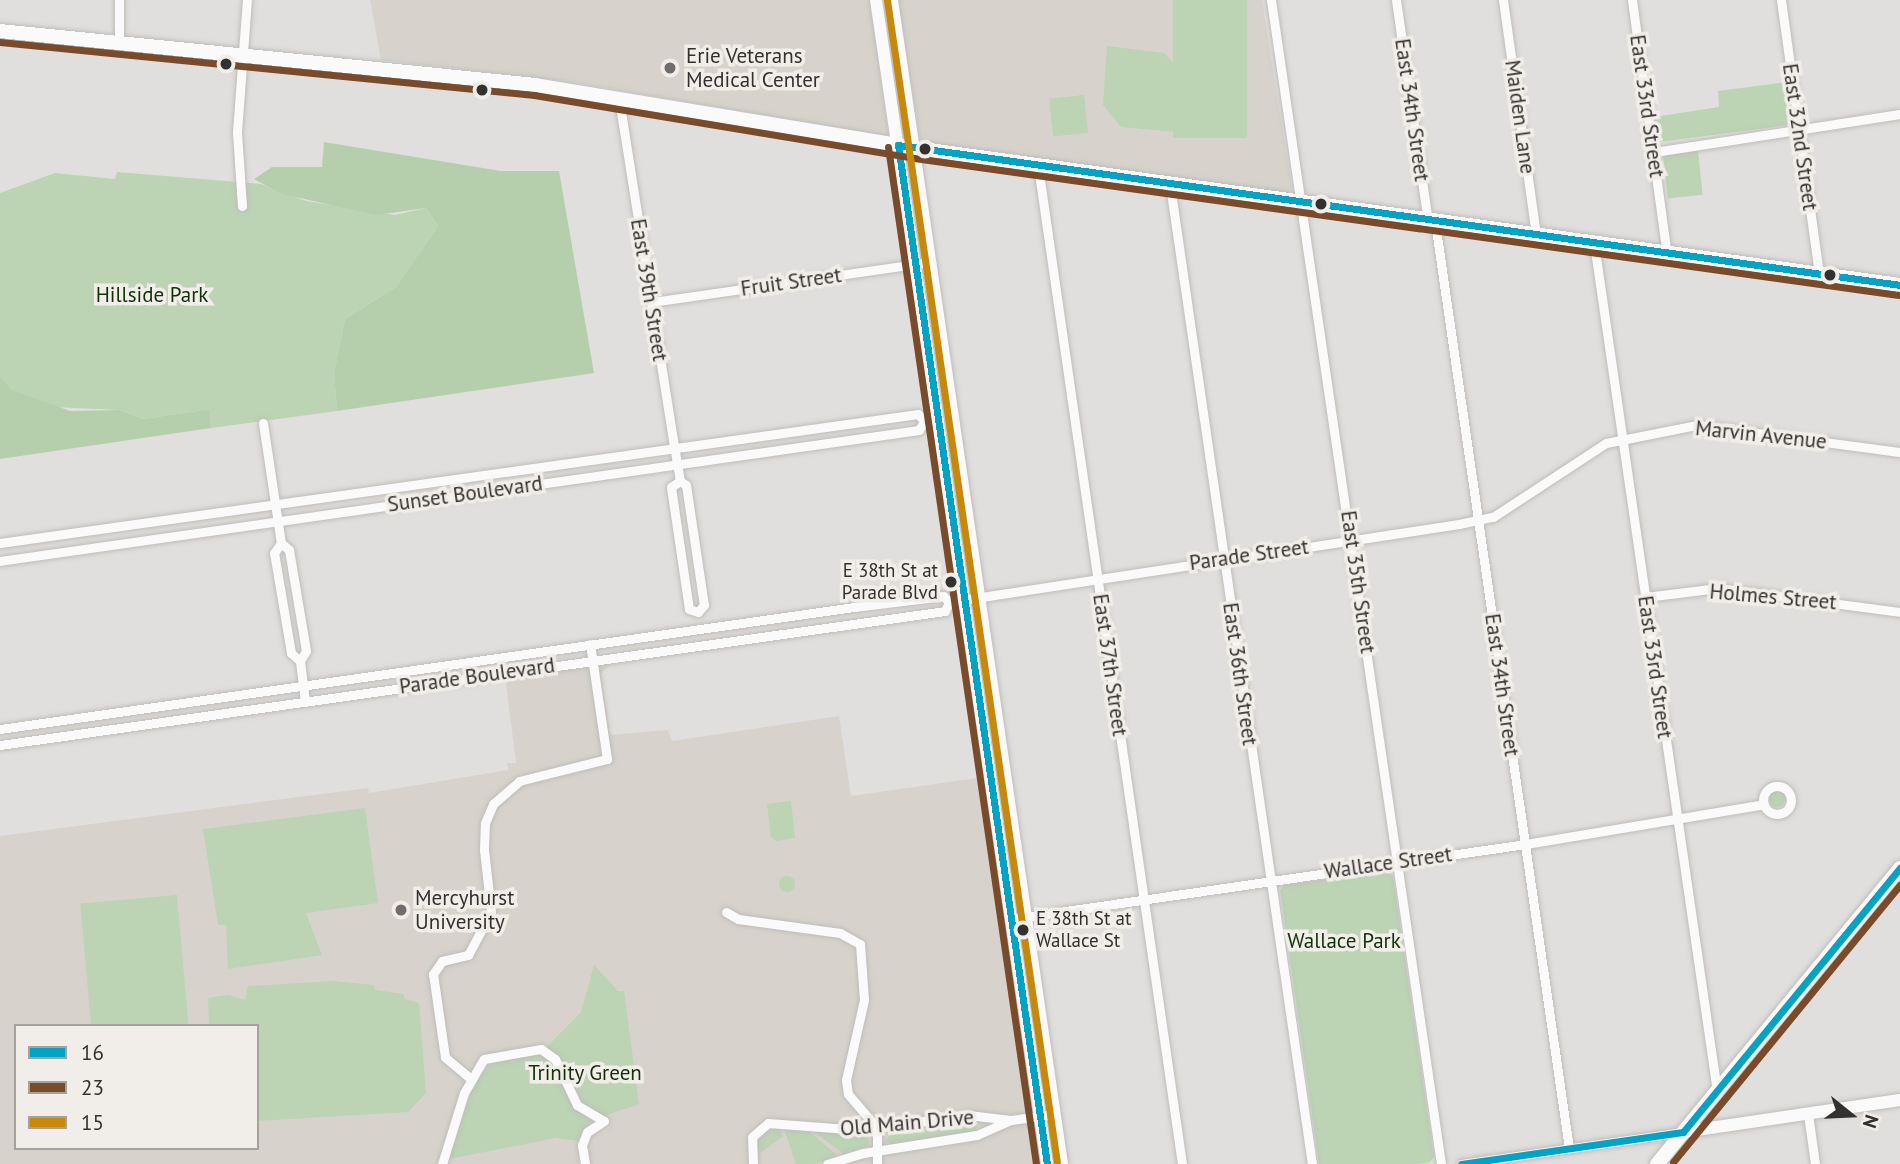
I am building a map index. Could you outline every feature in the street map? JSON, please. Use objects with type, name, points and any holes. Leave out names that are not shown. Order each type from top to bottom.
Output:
[{"type":"main road","points":[[876,0],[1047,1164]]},
{"type":"main road","points":[[892,0],[1062,1164]]},
{"type":"main road","points":[[0,31],[522,84],[1038,166],[1900,285]]},
{"type":"main road","points":[[1660,1162],[1900,868]]},
{"type":"main road","points":[[1683,1132],[1900,1100]]},
{"type":"street","points":[[118,43],[119,0]]},
{"type":"street","points":[[242,206],[237,132],[247,0]]},
{"type":"street","name":"East 35th Street","points":[[1271,0],[1352,540],[1441,1164]]},
{"type":"street","name":"East 34th Street","points":[[1396,0],[1478,521],[1569,1148]]},
{"type":"street","name":"Maiden Lane","points":[[1503,0],[1536,235]]},
{"type":"street","name":"East 33rd Street","points":[[1632,0],[1667,254]]},
{"type":"street","name":"East 32nd Street","points":[[1781,0],[1819,273]]},
{"type":"street","name":"East 39th Street","points":[[619,99],[680,481]]},
{"type":"street","points":[[1654,152],[1900,114]]},
{"type":"street","name":"East 37th Street","points":[[1038,166],[1182,1164]]},
{"type":"street","name":"East 36th Street","points":[[1170,185],[1312,1164]]},
{"type":"street","name":"East 33rd Street","points":[[1594,243],[1717,1091]]},
{"type":"street","name":"Fruit Street","points":[[652,302],[931,262]]},
{"type":"street","name":"Sunset Boulevard","points":[[0,543],[918,414],[924,421]]},
{"type":"street","name":"Sunset Boulevard","points":[[924,421],[953,418]]},
{"type":"street","name":"Sunset Boulevard","points":[[0,561],[919,430],[924,421]]},
{"type":"street","points":[[263,423],[281,543],[274,553],[291,653],[300,661]]},
{"type":"street","name":"Marvin Avenue","points":[[1622,437],[1697,425],[1900,452]]},
{"type":"street","name":"Parade Street","points":[[979,597],[1478,521],[1493,517],[1577,461],[1622,437]]},
{"type":"street","name":"East 39th Street","points":[[680,481],[671,487],[689,610],[698,612]]},
{"type":"street","name":"East 39th Street","points":[[680,481],[687,485],[701,580],[704,605],[698,612]]},
{"type":"street","points":[[281,543],[289,550],[306,651],[300,661],[305,702]]},
{"type":"street","name":"Holmes Street","points":[[1645,597],[1718,588],[1900,612]]},
{"type":"street","name":"Parade Boulevard","points":[[0,729],[931,597],[943,596],[950,602]]},
{"type":"street","name":"Parade Boulevard","points":[[0,745],[945,611],[950,602],[979,597]]},
{"type":"street","name":"East 39th Street","points":[[698,612],[703,645]]},
{"type":"street","points":[[471,1079],[445,1057],[433,974],[442,961],[468,955],[491,912],[484,850],[485,824],[493,804],[519,780],[607,760],[590,644]]},
{"type":"street","name":"Wallace Street","points":[[1011,919],[1526,844],[1764,804]]},
{"type":"street","points":[[726,912],[738,919],[840,933],[860,944],[864,998],[846,1080],[848,1094],[877,1128],[877,1164]]},
{"type":"street","points":[[442,1164],[471,1079],[492,1055],[546,1050],[562,1071],[577,1105],[604,1121],[587,1132],[582,1145],[585,1164]]},
{"type":"street","name":"Old Main Drive","points":[[753,1164],[752,1137],[768,1123],[834,1130],[877,1128],[968,1115],[1011,1120],[1055,1114]]},
{"type":"street","points":[[1808,1114],[1815,1164]]},
{"type":"street","name":"Old Main Drive","points":[[827,1164],[878,1151],[977,1135],[1011,1120]]},
{"type":"street","points":[[1461,1164],[1683,1132]]},
{"type":"street","points":[[1658,1135],[1660,1162]]},
{"type":"shaded area","name":"Erie Veterans Medical Center","points":[[370,0],[870,0],[888,133],[884,136],[573,82],[381,60]]},
{"type":"shaded area","points":[[898,0],[1262,0],[1292,189],[1286,195],[921,143]]},
{"type":"shaded area","name":"Mercyhurst University","points":[[614,661],[601,674],[610,735],[668,730],[672,741],[839,716],[851,796],[984,777],[1041,1164],[0,1164],[0,836],[368,788],[369,793],[508,770],[507,763],[516,763],[505,676]]},
{"type":"green space","points":[[1173,0],[1247,0],[1247,138],[1173,138]]},
{"type":"green space","points":[[1107,46],[1164,53],[1174,63],[1183,110],[1176,132],[1121,127],[1103,105]]},
{"type":"green space","points":[[1787,82],[1789,125],[1659,142],[1654,117],[1719,107],[1718,91]]},
{"type":"green space","points":[[1084,95],[1088,133],[1053,136],[1049,99]]},
{"type":"green space","points":[[324,142],[501,171],[559,171],[594,373],[337,411],[334,373],[345,319],[396,287],[438,226],[426,208],[376,215],[282,194],[254,179],[272,167],[322,167]]},
{"type":"green space","points":[[1698,151],[1703,195],[1668,198],[1663,155]]},
{"type":"green space","name":"Hillside Park","points":[[117,172],[261,184],[306,201],[395,215],[426,208],[438,226],[396,287],[345,319],[334,373],[337,411],[211,428],[210,409],[143,419],[119,410],[53,407],[12,390],[0,376],[0,193],[55,173],[115,179]]},
{"type":"green space","points":[[0,376],[12,390],[70,411],[119,410],[143,419],[210,409],[211,428],[0,459]]},
{"type":"green space","points":[[1777,791],[1785,799],[1777,807],[1769,799]]},
{"type":"green space","points":[[791,801],[795,838],[776,841],[771,837],[767,804]]},
{"type":"green space","points":[[365,808],[378,903],[306,913],[322,955],[228,969],[226,925],[218,925],[203,829]]},
{"type":"green space","name":"Wallace Park","points":[[1388,871],[1393,876],[1434,1157],[1429,1163],[1416,1164],[1319,1164],[1280,890],[1284,885]]},
{"type":"green space","points":[[787,876],[793,878],[793,890],[787,892],[781,890],[779,884],[781,878]]},
{"type":"green space","points":[[177,895],[188,1024],[91,1024],[80,903]]},
{"type":"green space","name":"Trinity Green","points":[[594,965],[618,991],[624,991],[639,1104],[592,1120],[578,1141],[556,1138],[449,1159],[476,1077],[495,1061],[539,1055],[581,1012]]},
{"type":"green space","points":[[334,981],[374,985],[375,990],[404,994],[404,999],[419,1003],[426,1093],[408,1112],[259,1121],[259,1024],[209,1024],[208,998],[228,995],[245,1000],[248,986]]},
{"type":"green space","points":[[969,1118],[978,1119],[976,1131],[893,1145],[886,1141],[892,1130]]},
{"type":"green space","points":[[778,1126],[783,1137],[757,1155],[756,1138]]},
{"type":"green space","points":[[783,1126],[807,1130],[837,1155],[815,1164],[796,1164]]},
{"type":"green space","points":[[813,1131],[861,1133],[868,1137],[869,1145],[844,1154]]},
{"type":"transit line","name":"15","points":[[887,0],[1057,1162]]},
{"type":"transit line","name":"23","points":[[0,42],[534,95],[914,158],[1899,295]]},
{"type":"transit line","name":"16","points":[[1047,1164],[898,145],[1900,285]]},
{"type":"transit line","name":"23","points":[[888,147],[1036,1164]]},
{"type":"transit line","name":"16","points":[[1461,1164],[1683,1132],[1900,868]]},
{"type":"transit line","name":"23","points":[[1673,1162],[1900,885]]},
{"type":"place","name":"Erie Veterans Medical Center","points":[[670,68]]},
{"type":"place","name":"E 38th St at Parade Blvd","points":[[951,582]]},
{"type":"place","name":"Mercyhurst University","points":[[401,910]]},
{"type":"place","name":"E 38th St at Wallace St","points":[[1023,930]]}]
